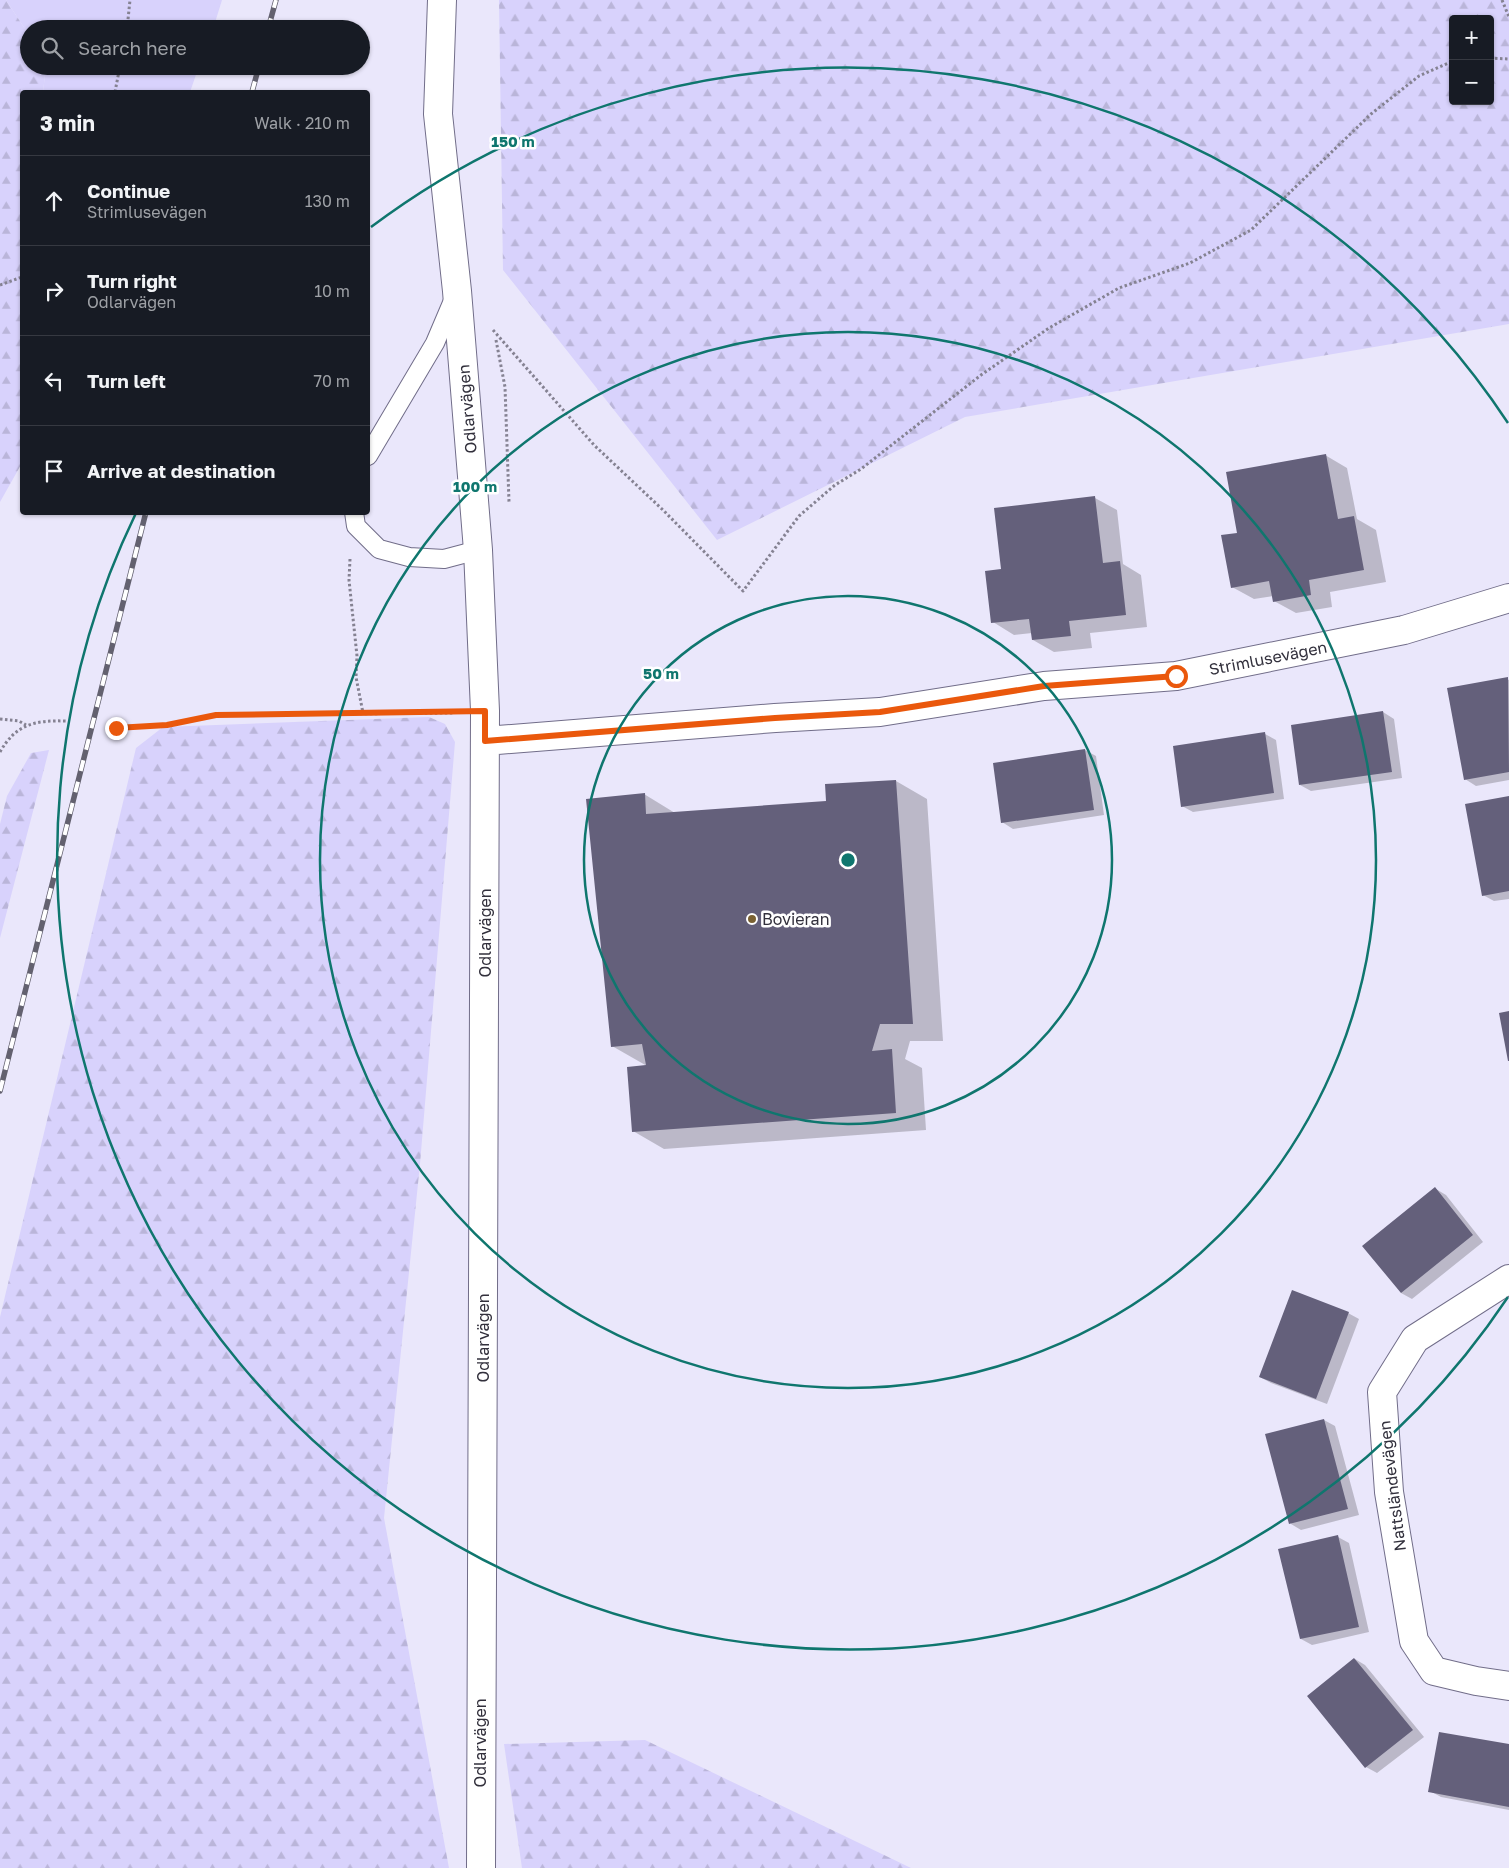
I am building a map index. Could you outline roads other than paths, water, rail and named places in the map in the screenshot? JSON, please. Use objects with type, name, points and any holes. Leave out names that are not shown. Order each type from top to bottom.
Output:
[{"type":"street","name":"Odlarvägen","points":[[442,0],[438,114],[457,291],[478,550],[485,711],[481,1868]]},
{"type":"street","name":"Strimlusevägen","points":[[485,741],[775,718],[880,712],[1044,686],[1176,676],[1404,630],[1509,598]]},
{"type":"street","name":"Nattsländevägen","points":[[1509,1279],[1415,1338],[1382,1392],[1389,1492],[1414,1641],[1434,1671],[1476,1681],[1509,1686]]},
{"type":"lane","points":[[370,453],[435,343],[457,291]]},
{"type":"lane","points":[[354,515],[356,526],[379,549],[409,557],[444,559],[478,550]]},
{"type":"railway","points":[[270,20],[276,0]]},
{"type":"railway","points":[[253,90],[257,75]]},
{"type":"railway","points":[[0,1091],[145,515]]},
{"type":"place","name":"Bovieran","points":[[752,919]]}]
